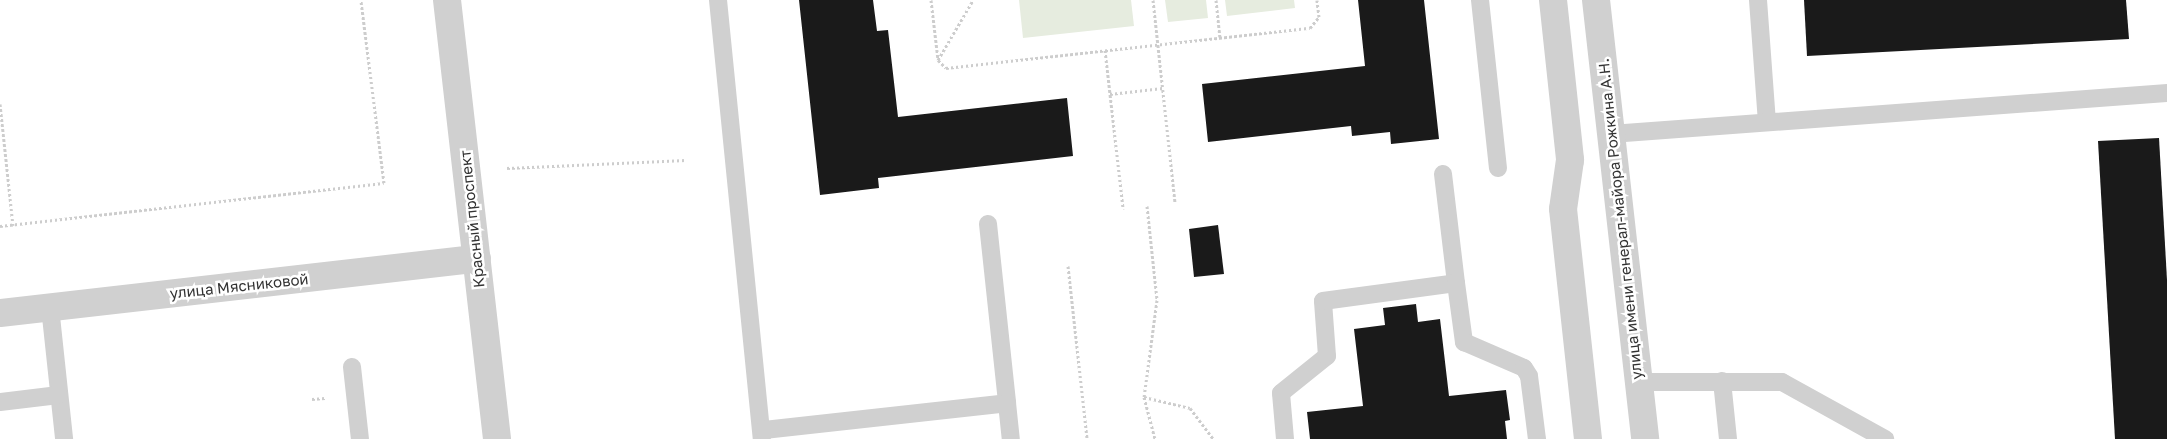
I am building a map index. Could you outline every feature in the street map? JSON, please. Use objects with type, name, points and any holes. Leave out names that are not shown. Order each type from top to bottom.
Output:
[{"type":"street","name":"Красный проспект","points":[[448,0],[497,439]]},
{"type":"street","points":[[1553,0],[1570,160],[1563,209],[1588,439]]},
{"type":"street","name":"улица имени генерал-майора Рожкина А.Н.","points":[[1596,0],[1645,439]]},
{"type":"street","name":"улица Мясниковой","points":[[0,313],[477,259]]},
{"type":"lane","points":[[718,0],[763,434],[1007,404]]},
{"type":"lane","points":[[1480,0],[1498,168]]},
{"type":"lane","points":[[1758,0],[1767,122]]},
{"type":"lane","points":[[1611,134],[2167,93]]},
{"type":"lane","points":[[1443,174],[1464,342],[1524,368],[1529,376],[1537,439]]},
{"type":"lane","points":[[988,224],[1011,439]]},
{"type":"lane","points":[[1286,439],[1281,393],[1327,356],[1323,301],[1456,283]]},
{"type":"lane","points":[[50,308],[64,439]]},
{"type":"lane","points":[[352,367],[360,439]]},
{"type":"lane","points":[[1722,381],[1728,439]]},
{"type":"lane","points":[[1639,382],[1782,382],[1885,439]]},
{"type":"lane","points":[[0,402],[59,395]]},
{"type":"path","points":[[0,226],[384,183],[361,0]]},
{"type":"path","points":[[931,0],[938,60],[946,68],[1310,28],[1319,17],[1317,0]]},
{"type":"path","points":[[938,60],[972,0]]},
{"type":"path","points":[[1153,0],[1175,203]]},
{"type":"path","points":[[1216,0],[1220,37]]},
{"type":"path","points":[[1106,50],[1122,209]]},
{"type":"path","points":[[1110,94],[1163,88]]},
{"type":"path","points":[[0,104],[13,225]]},
{"type":"path","points":[[507,168],[686,160]]},
{"type":"path","points":[[1147,206],[1157,300],[1144,397],[1155,439]]},
{"type":"path","points":[[1068,266],[1086,439]]},
{"type":"path","points":[[1144,397],[1190,408],[1213,439]]},
{"type":"path","points":[[312,399],[326,398]]},
{"type":"shaded area","points":[[1019,0],[1131,0],[1134,26],[1023,38]]},
{"type":"shaded area","points":[[1165,0],[1206,0],[1208,18],[1168,22]]},
{"type":"shaded area","points":[[1225,0],[1294,0],[1295,8],[1227,16]]},
{"type":"building","points":[[799,0],[873,0],[877,31],[888,30],[898,117],[1067,98],[1073,156],[878,178],[879,188],[820,195]]},
{"type":"building","points":[[1358,0],[1424,0],[1439,139],[1391,144],[1390,132],[1352,136],[1351,126],[1208,142],[1202,84],[1365,66]]},
{"type":"building","points":[[1804,0],[2126,0],[2129,39],[1807,56]]},
{"type":"building","points":[[2159,138],[2167,280],[2167,439],[2115,439],[2098,141]]},
{"type":"building","points":[[1218,225],[1224,274],[1194,277],[1189,229]]},
{"type":"building","points":[[1416,304],[1418,322],[1440,319],[1449,396],[1506,390],[1510,420],[1505,421],[1507,439],[1310,439],[1307,412],[1363,406],[1354,329],[1385,325],[1383,308]]}]
